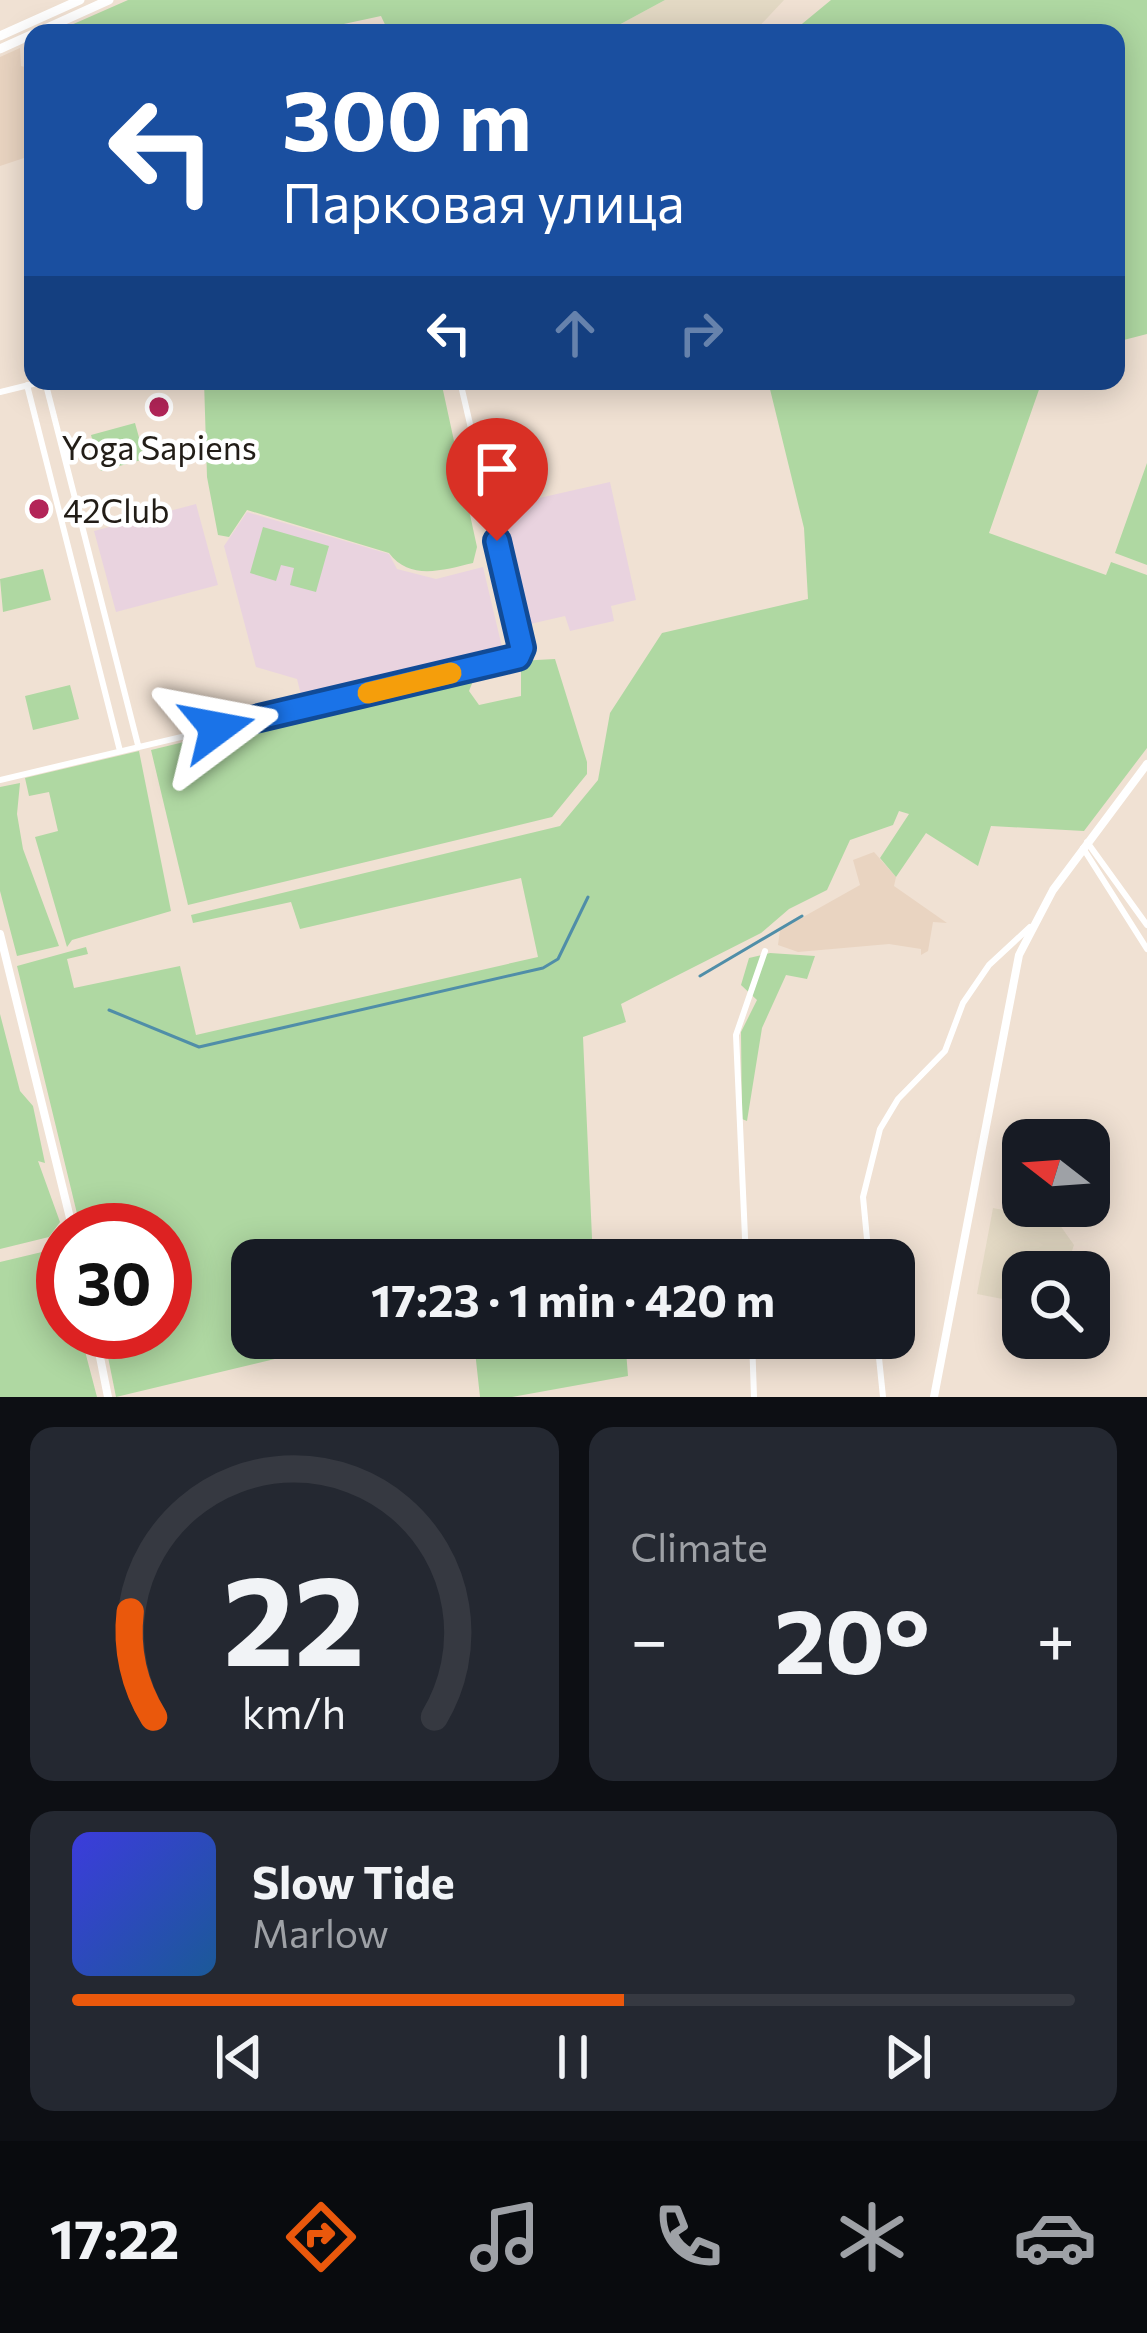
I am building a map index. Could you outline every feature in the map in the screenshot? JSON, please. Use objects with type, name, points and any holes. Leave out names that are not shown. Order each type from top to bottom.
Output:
[{"type":"main road","points":[[27,24],[80,0]]},
{"type":"main road","points":[[56,24],[109,0]]},
{"type":"street","points":[[28,390],[121,751]]},
{"type":"street","points":[[47,390],[139,747]]},
{"type":"street","points":[[0,780],[515,659],[522,648],[462,390]]},
{"type":"street","points":[[867,1239],[862,1196],[880,1129],[898,1099],[945,1051],[963,1003],[989,965],[1030,927],[1147,764]]},
{"type":"street","points":[[1085,845],[1147,925]]},
{"type":"street","points":[[1085,845],[1147,950]]},
{"type":"street","points":[[934,1397],[1000,1037],[1030,927]]},
{"type":"street","points":[[0,934],[66,1203]]},
{"type":"street","points":[[745,1239],[736,1035],[765,951]]},
{"type":"street","points":[[100,1359],[108,1397]]},
{"type":"street","points":[[753,1359],[754,1397]]},
{"type":"street","points":[[879,1359],[883,1397]]},
{"type":"shaded area","points":[[665,0],[784,0],[761,24],[621,24]]},
{"type":"shaded area","points":[[20,48],[24,158],[0,166],[0,57]]},
{"type":"shaded area","points":[[610,482],[636,600],[611,606],[614,621],[570,631],[565,616],[530,624],[503,506]]},
{"type":"shaded area","points":[[196,504],[218,585],[116,612],[94,531]]},
{"type":"shaded area","points":[[247,512],[389,554],[397,569],[436,579],[483,567],[502,647],[301,695],[297,679],[256,667],[224,546]]},
{"type":"shaded area","points":[[874,852],[896,877],[894,886],[947,923],[933,922],[928,951],[921,955],[921,949],[889,944],[798,952],[778,945],[780,930],[860,885],[853,860]]},
{"type":"shaded area","points":[[993,1208],[1002,1210],[1002,1227],[1061,1227],[1074,1245],[1072,1251],[1002,1251],[1002,1299],[977,1294]]},
{"type":"green space","points":[[128,0],[665,0],[621,24],[385,24],[381,16],[344,24],[73,24]]},
{"type":"green space","points":[[831,0],[1147,0],[1147,334],[1125,340],[1125,24],[802,24]]},
{"type":"green space","points":[[204,390],[443,390],[477,547],[473,563],[417,570],[389,553],[247,510],[229,537],[218,535],[207,477]]},
{"type":"green space","points":[[770,390],[1039,390],[989,533],[1106,575],[1111,562],[1147,575],[1147,748],[1084,831],[991,826],[978,866],[926,833],[896,877],[880,858],[909,814],[899,811],[893,825],[850,840],[827,890],[789,909],[761,933],[621,1004],[626,1022],[583,1037],[592,1239],[231,1239],[231,1359],[274,1359],[116,1397],[108,1359],[192,1359],[192,1203],[74,1203],[17,966],[86,947],[88,954],[67,959],[74,988],[180,966],[196,1035],[538,957],[521,878],[300,929],[291,902],[193,923],[191,915],[560,826],[598,780],[610,713],[662,633],[808,599],[804,528]]},
{"type":"green space","points":[[135,423],[145,459],[101,471],[91,435]]},
{"type":"green space","points":[[1147,463],[1147,565],[1115,553]]},
{"type":"green space","points":[[263,527],[329,546],[316,592],[290,585],[294,568],[281,565],[276,581],[250,573]]},
{"type":"green space","points":[[43,569],[51,600],[3,612],[0,579]]},
{"type":"green space","points":[[555,659],[587,762],[587,774],[552,817],[188,905],[151,750],[518,661]],"holes":[[[521,665],[521,696],[479,705],[469,691],[475,676]]]},
{"type":"green space","points":[[70,685],[79,719],[33,730],[25,696]]},
{"type":"green space","points":[[139,751],[171,911],[72,940],[67,947],[35,837],[58,831],[49,792],[29,796],[25,778]]},
{"type":"green space","points":[[20,783],[17,814],[23,849],[59,946],[17,956],[0,891],[0,787]]},
{"type":"green space","points":[[770,953],[815,956],[807,979],[786,975],[762,1028],[747,1121],[742,1119],[741,1032],[757,1000],[741,985],[749,958]]},
{"type":"green space","points":[[0,1014],[20,1091],[33,1106],[45,1163],[38,1161],[53,1203],[36,1203],[36,1240],[0,1249]]},
{"type":"green space","points":[[36,1253],[36,1359],[87,1359],[97,1397],[0,1397],[0,1262]]},
{"type":"green space","points":[[476,1359],[627,1359],[628,1376],[512,1397],[480,1397]]},
{"type":"waterway","points":[[109,1010],[199,1047],[543,968],[558,959],[588,897]]},
{"type":"waterway","points":[[700,976],[802,916]]},
{"type":"slow traffic","points":[[368,693],[451,673]]},
{"type":"place","name":"Yoga Sapiens","points":[[159,407]]},
{"type":"place","name":"42Club","points":[[39,509]]},
{"type":"route","points":[[217,728],[518,657],[522,648],[497,541]]}]
